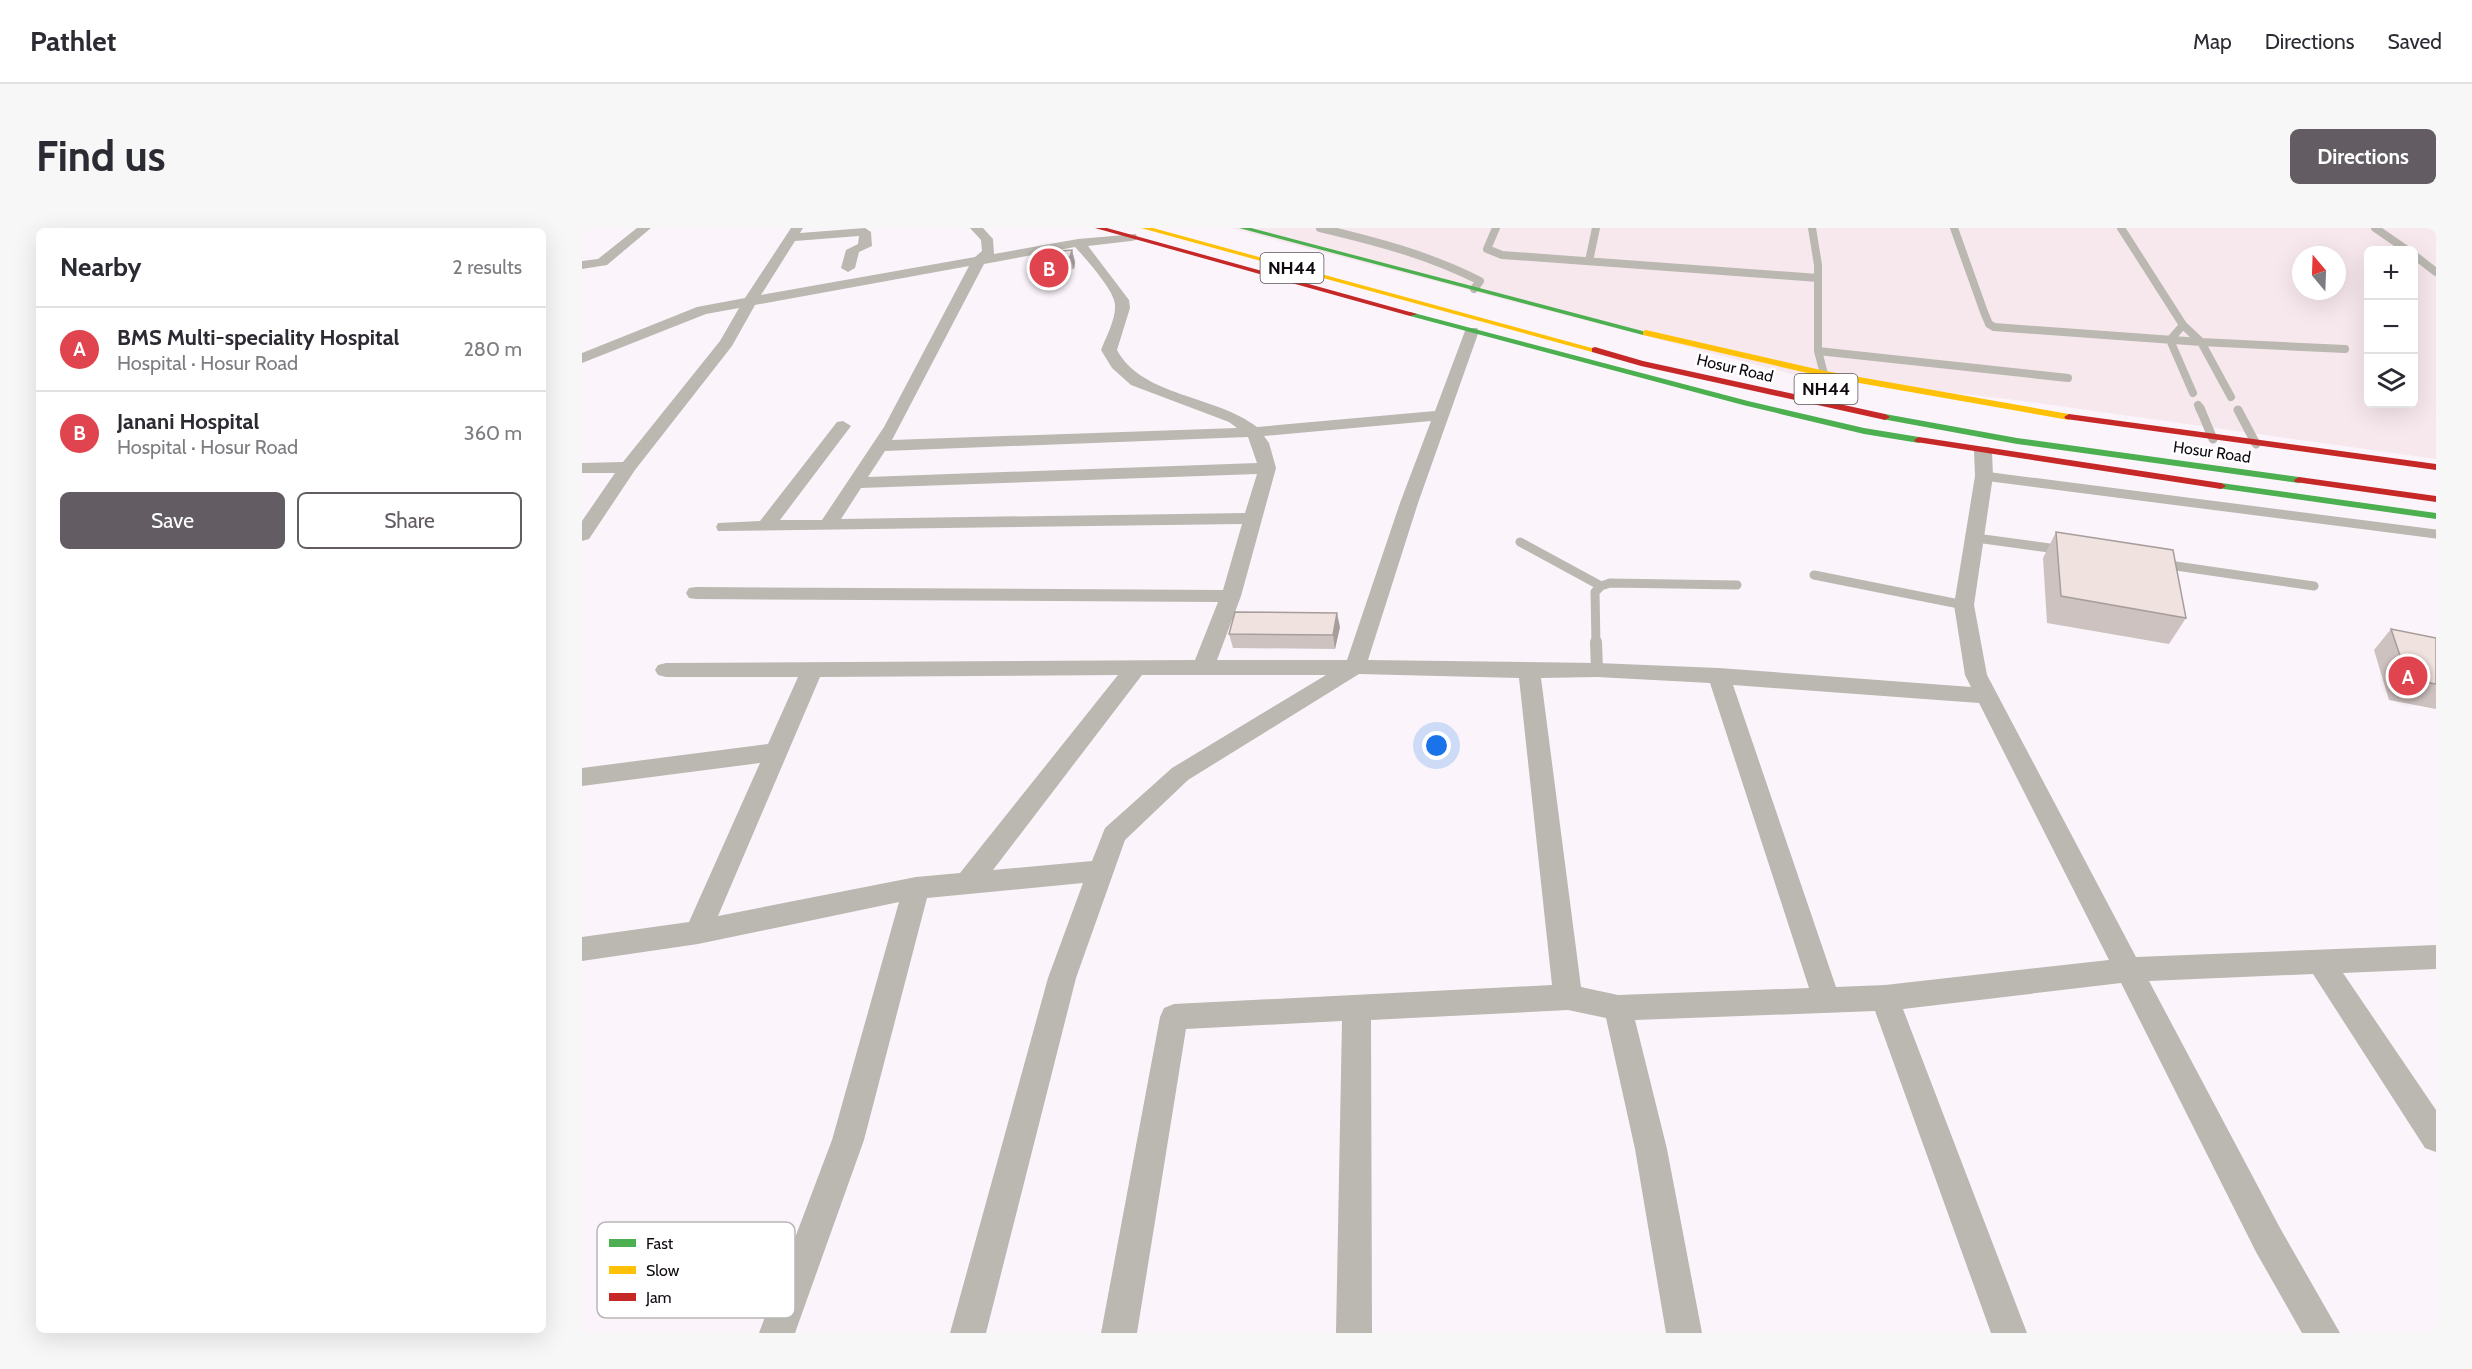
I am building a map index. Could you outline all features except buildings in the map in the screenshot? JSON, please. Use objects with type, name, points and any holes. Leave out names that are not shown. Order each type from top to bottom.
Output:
[{"type":"main road","points":[[1099,228],[1215,258],[1472,331],[1746,403],[1864,431],[1984,466]]},
{"type":"main road","name":"Hosur Road","points":[[1146,228],[1242,248],[1635,348],[1679,357]]},
{"type":"main road","name":"Hosur Road","points":[[1194,228],[1242,248],[1641,363],[1900,420],[2017,441],[2436,499]]},
{"type":"main road","points":[[1243,228],[1474,289],[1824,374],[1965,401],[2212,438],[2436,467]]},
{"type":"main road","points":[[1215,258],[1242,248],[1264,234]]},
{"type":"main road","name":"Hosur Road","points":[[1757,374],[1812,386]]},
{"type":"main road","points":[[2013,456],[2436,516]]},
{"type":"main road","name":"Hosur Road","points":[[2243,458],[2391,478]]},
{"type":"street","points":[[582,265],[602,262],[645,228]]},
{"type":"street","points":[[828,525],[880,446],[951,318],[979,261],[989,252],[990,245],[976,228]]},
{"type":"street","points":[[582,535],[589,511],[628,467],[727,343],[750,301],[794,232],[865,232],[865,245],[853,250],[848,268]]},
{"type":"street","points":[[582,358],[690,313],[1078,243],[1131,237]]},
{"type":"street","points":[[1078,243],[1093,259],[1122,300],[1123,308],[1109,350],[1117,366],[1137,382],[1235,418],[1252,432],[1260,443],[1267,468],[1230,596],[1204,666]]},
{"type":"street","points":[[968,1333],[1062,978],[1114,835],[1180,774],[1355,667],[1472,331]]},
{"type":"street","points":[[880,446],[1252,432],[1441,415]]},
{"type":"street","points":[[766,526],[843,426]]},
{"type":"street","points":[[2013,456],[1996,469],[1984,466],[1976,538],[1964,605],[1976,675],[2268,1240],[2322,1333]]},
{"type":"street","points":[[582,468],[628,467]]},
{"type":"street","points":[[856,483],[1267,468]]},
{"type":"street","points":[[725,527],[1254,518]]},
{"type":"street","points":[[696,593],[1230,596]]},
{"type":"street","points":[[666,670],[1204,666],[1597,670],[1719,676],[1987,696]]},
{"type":"street","points":[[967,884],[1137,667]]},
{"type":"street","points":[[698,932],[812,669]]},
{"type":"street","points":[[1529,671],[1568,997]]},
{"type":"street","points":[[1719,676],[1827,1001]]},
{"type":"street","points":[[582,777],[776,752]]},
{"type":"street","points":[[582,949],[698,932],[916,888],[1101,871]]},
{"type":"street","points":[[795,1284],[848,1140],[916,888]]},
{"type":"street","points":[[1119,1333],[1174,1017],[1568,997],[1618,1008],[1827,1001],[1885,998],[2129,970],[2436,957]]},
{"type":"street","points":[[2320,962],[2436,1137]]},
{"type":"street","points":[[1885,998],[2009,1333]]},
{"type":"street","points":[[1354,1333],[1357,1008]]},
{"type":"street","points":[[1618,1008],[1652,1149],[1684,1333]]},
{"type":"street","points":[[777,1333],[783,1318]]},
{"type":"lane","points":[[1320,228],[1353,235],[1462,271],[1480,281],[1474,289]]},
{"type":"lane","points":[[1496,228],[1487,249],[1491,252],[1818,278]]},
{"type":"lane","points":[[1589,261],[1596,228]]},
{"type":"lane","points":[[1812,228],[1818,278],[1818,351],[1824,374]]},
{"type":"lane","points":[[1954,228],[1989,324],[2000,328],[2345,349]]},
{"type":"lane","points":[[2121,228],[2183,325],[2201,342],[2231,397]]},
{"type":"lane","points":[[2375,228],[2401,246]]},
{"type":"lane","points":[[2418,258],[2436,272]]},
{"type":"lane","points":[[2170,340],[2183,325]]},
{"type":"lane","points":[[2170,340],[2193,393]]},
{"type":"lane","points":[[1818,351],[2068,378]]},
{"type":"lane","points":[[2198,405],[2212,438]]},
{"type":"lane","points":[[2238,410],[2256,444]]},
{"type":"lane","points":[[1984,466],[2436,534]]},
{"type":"lane","points":[[1976,538],[2069,551]]},
{"type":"lane","points":[[1520,542],[1601,586]]},
{"type":"lane","points":[[2151,563],[2314,586]]},
{"type":"lane","points":[[1814,575],[1964,605]]},
{"type":"lane","points":[[1597,670],[1595,592],[1601,586],[1610,583],[1737,585]]},
{"type":"shaded area","points":[[1230,228],[2436,228],[2436,459],[2008,399],[1803,377]]},
{"type":"traffic: fast","points":[[1243,228],[1646,333]]},
{"type":"traffic: fast","points":[[1413,314],[1746,403],[1864,431],[1919,440]]},
{"type":"traffic: fast","points":[[1885,417],[2017,441],[2299,480]]},
{"type":"traffic: fast","points":[[2221,486],[2436,516]]},
{"type":"traffic: slow","points":[[1145,228],[1595,350]]},
{"type":"traffic: slow","points":[[1646,333],[1825,374],[2069,417]]},
{"type":"traffic: jam","points":[[1099,228],[1413,314]]},
{"type":"traffic: jam","points":[[1595,350],[1641,363],[1885,417]]},
{"type":"traffic: jam","points":[[2069,417],[2436,467]]},
{"type":"traffic: jam","points":[[1919,440],[2221,486]]},
{"type":"traffic: jam","points":[[2299,480],[2436,499]]},
{"type":"place","name":"Janani Hospital","points":[[1049,268]]},
{"type":"place","name":"BMS Multi-speciality Hospital","points":[[2408,676]]}]
